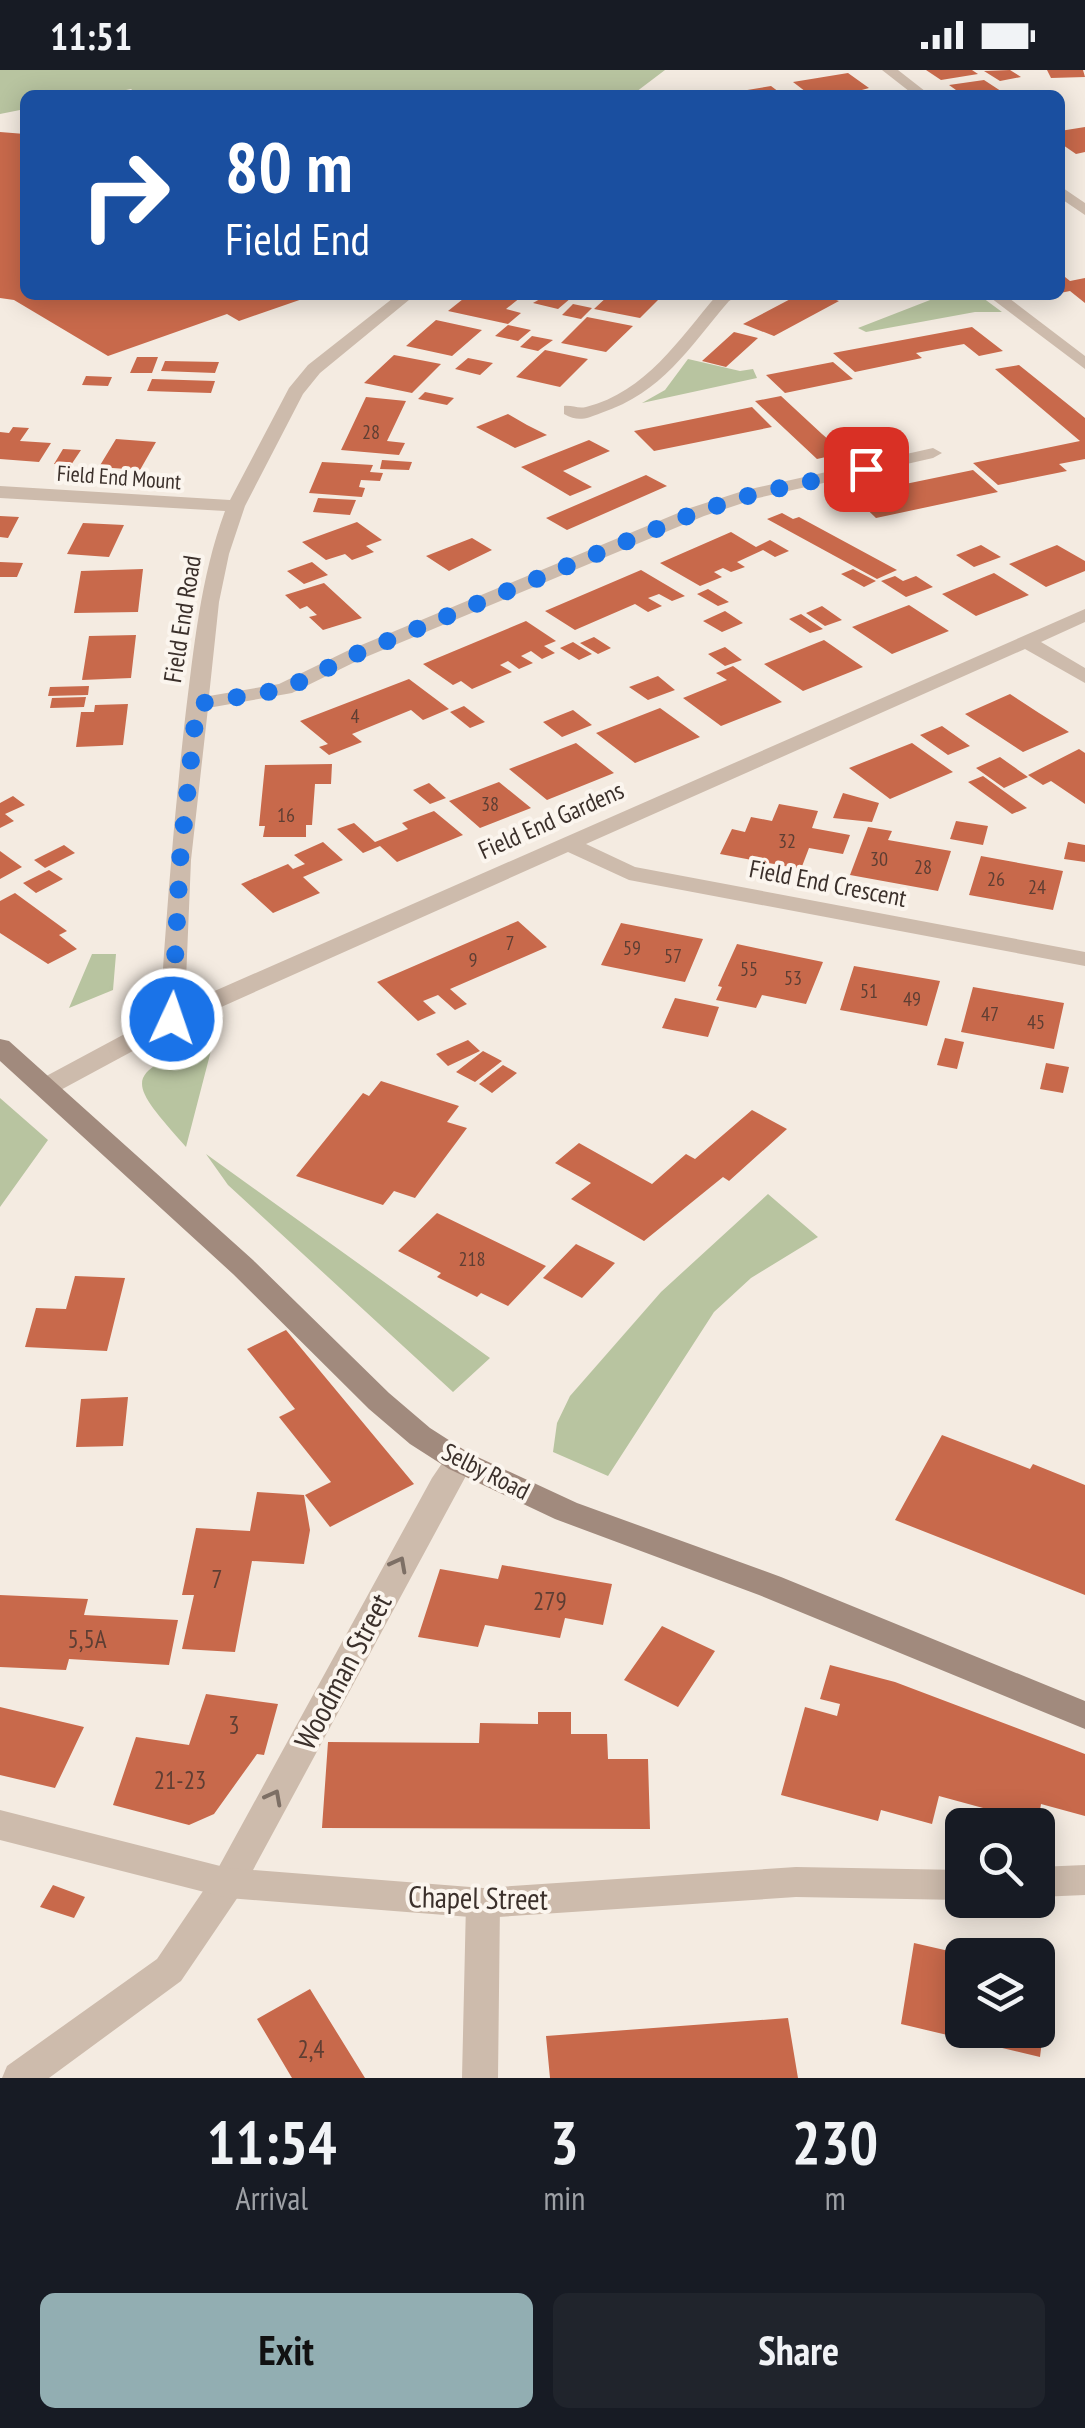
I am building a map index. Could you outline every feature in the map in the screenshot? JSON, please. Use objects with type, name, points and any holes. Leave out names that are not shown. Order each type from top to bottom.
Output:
[{"type":"main road","name":"Selby Road","points":[[0,1047],[272,1294],[379,1401],[420,1436],[459,1461],[566,1511],[770,1586],[1085,1715]]},
{"type":"street","points":[[889,70],[916,90]]},
{"type":"street","points":[[1065,197],[1081,217]]},
{"type":"street","name":"Field End Road","points":[[172,1019],[180,860],[209,602],[219,554],[236,506],[295,392],[314,369],[401,300]]},
{"type":"street","points":[[570,410],[579,416],[620,401],[648,385],[721,300]]},
{"type":"street","points":[[1002,300],[1085,364]]},
{"type":"street","points":[[197,704],[285,689],[354,655],[697,512],[754,494],[934,454]]},
{"type":"street","name":"Field End Mount","points":[[0,492],[236,506]]},
{"type":"street","name":"Field End Gardens","points":[[46,1087],[172,1019],[1085,615]]},
{"type":"street","points":[[1024,640],[1085,677]]},
{"type":"street","name":"Field End Crescent","points":[[566,843],[629,873],[1085,959]]},
{"type":"street","name":"Woodman Street","points":[[14,2076],[169,1970],[228,1883],[433,1502],[459,1461]]},
{"type":"street","name":"Chapel Street","points":[[0,1825],[228,1883],[483,1903],[796,1882],[945,1885]]},
{"type":"street","points":[[1055,1881],[1085,1880]]},
{"type":"street","points":[[480,2078],[483,1903]]},
{"type":"green space","points":[[0,70],[665,70],[639,90],[20,90],[20,110],[0,114]]},
{"type":"green space","points":[[930,300],[986,300],[1002,312],[975,312],[866,332],[858,328]]},
{"type":"green space","points":[[688,359],[740,371],[753,369],[757,378],[642,403],[665,390]]},
{"type":"green space","points":[[92,954],[116,954],[113,990],[69,1008]]},
{"type":"green space","points":[[214,1039],[186,1147],[151,1105],[143,1091],[143,1080],[149,1070],[163,1061]]},
{"type":"green space","points":[[0,1098],[48,1140],[0,1207]]},
{"type":"green space","points":[[206,1154],[490,1358],[453,1392],[228,1185]]},
{"type":"green space","points":[[768,1194],[818,1237],[751,1278],[714,1312],[608,1476],[553,1452],[557,1423],[570,1396],[661,1292]]},
{"type":"building","points":[[926,70],[972,70],[978,74],[941,80]]},
{"type":"building","points":[[1010,70],[1021,77],[1000,81],[984,71]]},
{"type":"building","points":[[1047,70],[1083,70],[1085,77],[1051,78]]},
{"type":"building","points":[[848,73],[869,88],[803,90],[793,82]]},
{"type":"building","points":[[984,80],[999,90],[956,90],[949,85]]},
{"type":"building","points":[[1085,127],[1085,152],[1076,154],[1065,146],[1065,130]]},
{"type":"building","points":[[0,132],[20,134],[20,300],[299,300],[239,321],[227,314],[108,356],[14,300],[0,298]]},
{"type":"building","points":[[1065,277],[1070,281],[1085,278],[1085,303],[1070,291],[1065,292]]},
{"type":"building","points":[[462,300],[517,300],[506,309],[521,313],[508,324],[448,311]]},
{"type":"building","points":[[538,300],[569,300],[558,309],[533,303]]},
{"type":"building","points":[[604,300],[658,300],[640,318],[594,309]]},
{"type":"building","points":[[789,300],[839,301],[774,336],[743,324]]},
{"type":"building","points":[[573,304],[592,308],[581,319],[562,315]]},
{"type":"building","points":[[587,317],[633,326],[606,352],[561,343]]},
{"type":"building","points":[[436,320],[482,330],[452,356],[406,346]]},
{"type":"building","points":[[508,325],[531,330],[518,341],[495,336]]},
{"type":"building","points":[[972,327],[1003,351],[979,356],[964,344],[916,353],[922,358],[855,372],[833,353]]},
{"type":"building","points":[[734,332],[758,338],[726,367],[702,361]]},
{"type":"building","points":[[532,336],[553,340],[538,351],[520,347]]},
{"type":"building","points":[[545,350],[588,359],[560,387],[516,377]]},
{"type":"building","points":[[394,355],[441,364],[412,393],[364,383]]},
{"type":"building","points":[[137,357],[158,357],[152,373],[130,373]]},
{"type":"building","points":[[468,358],[493,363],[480,375],[455,369]]},
{"type":"building","points":[[165,361],[219,362],[215,373],[161,371]]},
{"type":"building","points":[[833,362],[853,379],[785,393],[766,375]]},
{"type":"building","points":[[1019,365],[1085,418],[1085,459],[1059,464],[1067,471],[998,485],[973,463],[1080,441],[995,369]]},
{"type":"building","points":[[86,376],[112,377],[108,386],[82,385]]},
{"type":"building","points":[[152,379],[215,381],[211,393],[147,391]]},
{"type":"building","points":[[425,392],[454,398],[447,405],[418,399]]},
{"type":"building","points":[[781,396],[844,453],[817,459],[755,401]]},
{"type":"building","points":[[366,397],[406,401],[387,441],[405,443],[399,455],[341,450]]},
{"type":"building","points":[[752,407],[772,427],[654,451],[634,431]]},
{"type":"building","points":[[508,414],[547,435],[515,448],[476,427]]},
{"type":"building","points":[[13,427],[29,428],[20,441],[51,443],[39,462],[0,459],[0,432],[9,433]]},
{"type":"building","points":[[116,439],[156,442],[140,470],[99,467]]},
{"type":"building","points":[[589,440],[610,451],[563,471],[592,487],[570,496],[521,467]]},
{"type":"building","points":[[63,449],[81,450],[71,465],[54,464]]},
{"type":"building","points":[[382,460],[412,462],[409,470],[380,469]]},
{"type":"building","points":[[322,462],[373,465],[370,472],[383,473],[380,481],[361,480],[359,487],[365,488],[362,497],[309,493]]},
{"type":"building","points":[[973,470],[998,492],[876,518],[852,495]]},
{"type":"building","points":[[646,475],[667,486],[567,530],[546,518]]},
{"type":"building","points":[[318,498],[356,500],[350,515],[313,512]]},
{"type":"building","points":[[782,513],[793,519],[799,517],[897,570],[877,579],[767,519]]},
{"type":"building","points":[[0,516],[19,517],[8,538],[0,537]]},
{"type":"building","points":[[357,522],[382,540],[366,546],[374,552],[352,560],[345,554],[326,560],[302,542]]},
{"type":"building","points":[[83,523],[124,525],[109,557],[67,554]]},
{"type":"building","points":[[731,532],[756,547],[770,540],[789,551],[775,557],[763,550],[737,562],[745,567],[731,572],[723,568],[714,572],[722,577],[700,586],[660,563]]},
{"type":"building","points":[[472,538],[492,550],[449,571],[426,556]]},
{"type":"building","points":[[981,545],[1001,557],[974,567],[956,555]]},
{"type":"building","points":[[1057,545],[1085,561],[1085,571],[1046,587],[1009,564]]},
{"type":"building","points":[[0,562],[23,563],[17,577],[0,577]]},
{"type":"building","points":[[312,562],[328,575],[304,584],[287,571]]},
{"type":"building","points":[[143,569],[138,612],[74,613],[81,571]]},
{"type":"building","points":[[853,569],[876,581],[864,587],[841,574]]},
{"type":"building","points":[[641,570],[685,596],[672,601],[659,594],[648,598],[662,606],[648,612],[635,604],[575,630],[545,611]]},
{"type":"building","points":[[994,573],[1029,595],[976,616],[942,594]]},
{"type":"building","points":[[895,576],[903,581],[916,576],[933,587],[906,597],[881,581]]},
{"type":"building","points":[[324,583],[362,618],[323,630],[309,617],[317,615],[307,606],[300,609],[285,595]]},
{"type":"building","points":[[708,589],[729,602],[718,606],[697,594]]},
{"type":"building","points":[[909,605],[949,631],[892,654],[852,627]]},
{"type":"building","points":[[822,606],[842,620],[825,626],[806,613]]},
{"type":"building","points":[[725,611],[743,623],[722,632],[703,621]]},
{"type":"building","points":[[801,614],[823,629],[810,633],[789,619]]},
{"type":"building","points":[[526,621],[556,641],[544,646],[555,653],[542,659],[531,651],[521,656],[533,663],[519,669],[508,661],[500,665],[512,672],[472,689],[461,681],[453,685],[423,664]]},
{"type":"building","points":[[136,635],[131,678],[82,680],[89,636]]},
{"type":"building","points":[[594,637],[611,648],[598,654],[580,643]]},
{"type":"building","points":[[824,640],[863,667],[803,691],[764,664]]},
{"type":"building","points":[[573,642],[592,654],[579,660],[560,648]]},
{"type":"building","points":[[725,647],[742,660],[725,666],[708,654]]},
{"type":"building","points":[[733,666],[782,702],[721,726],[683,698],[727,680],[716,673]]},
{"type":"building","points":[[658,676],[675,690],[648,700],[629,687]]},
{"type":"building","points":[[409,679],[449,709],[423,720],[411,710],[352,734],[362,742],[329,755],[319,747],[328,744],[300,721]]},
{"type":"building","points":[[89,686],[88,695],[48,696],[50,687]]},
{"type":"building","points":[[1010,694],[1069,732],[1023,752],[965,714]]},
{"type":"building","points":[[86,697],[84,707],[50,708],[52,698]]},
{"type":"building","points":[[128,704],[123,745],[76,747],[81,712],[94,712],[95,705]]},
{"type":"building","points":[[464,706],[485,722],[470,728],[450,712]]},
{"type":"building","points":[[660,708],[700,737],[635,763],[596,733]]},
{"type":"building","points":[[573,710],[592,725],[562,737],[543,722]]},
{"type":"building","points":[[942,726],[970,746],[948,755],[920,735]]},
{"type":"building","points":[[576,743],[614,773],[547,800],[509,769]]},
{"type":"building","points":[[912,743],[953,772],[890,799],[849,768]]},
{"type":"building","points":[[1079,749],[1085,753],[1085,804],[1051,781],[1043,785],[1028,775]]},
{"type":"building","points":[[1000,757],[1028,777],[1004,788],[976,768]]},
{"type":"building","points":[[332,764],[331,784],[315,784],[312,825],[306,825],[306,837],[263,837],[265,826],[259,826],[265,765]]},
{"type":"building","points":[[983,776],[1027,808],[1012,814],[968,782]]},
{"type":"building","points":[[499,782],[531,808],[480,828],[449,801]]},
{"type":"building","points":[[429,783],[446,798],[430,804],[413,790]]},
{"type":"building","points":[[843,793],[879,803],[872,822],[833,818]]},
{"type":"building","points":[[13,796],[25,805],[5,814],[14,821],[0,828],[0,803]]},
{"type":"building","points":[[779,804],[818,811],[812,828],[850,835],[843,854],[809,848],[801,869],[720,854],[732,829],[745,832],[751,817],[772,821]]},
{"type":"building","points":[[434,811],[463,835],[397,862],[380,846],[363,853],[337,829],[354,823],[375,842],[408,829],[402,823]]},
{"type":"building","points":[[956,821],[988,826],[983,845],[950,839]]},
{"type":"building","points":[[868,827],[892,831],[888,840],[951,851],[938,891],[850,875]]},
{"type":"building","points":[[323,842],[343,860],[303,877],[320,893],[273,913],[241,884],[288,864],[293,869],[305,864],[294,855]]},
{"type":"building","points":[[1068,842],[1085,845],[1085,862],[1064,859]]},
{"type":"building","points":[[64,845],[75,853],[45,868],[34,860]]},
{"type":"building","points":[[0,851],[22,867],[0,879]]},
{"type":"building","points":[[981,856],[1063,871],[1053,910],[969,895]]},
{"type":"building","points":[[49,870],[63,879],[36,893],[23,883]]},
{"type":"building","points":[[15,893],[67,931],[59,935],[77,949],[48,964],[0,933],[0,901]]},
{"type":"building","points":[[518,921],[547,947],[450,989],[467,1004],[455,1010],[438,995],[423,1001],[436,1013],[418,1021],[377,982]]},
{"type":"building","points":[[621,923],[703,939],[685,982],[601,965]]},
{"type":"building","points":[[737,944],[823,962],[806,1004],[762,995],[756,1008],[716,1000],[722,987],[718,986]]},
{"type":"building","points":[[854,966],[940,981],[927,1026],[840,1010]]},
{"type":"building","points":[[973,987],[1064,1003],[1054,1049],[961,1032]]},
{"type":"building","points":[[675,998],[719,1007],[708,1037],[662,1028]]},
{"type":"building","points":[[945,1038],[964,1042],[957,1069],[937,1065]]},
{"type":"building","points":[[468,1040],[480,1051],[448,1066],[436,1054]]},
{"type":"building","points":[[483,1051],[502,1061],[475,1082],[456,1072]]},
{"type":"building","points":[[1046,1063],[1069,1067],[1063,1093],[1040,1089]]},
{"type":"building","points":[[503,1065],[517,1073],[492,1093],[479,1084]]},
{"type":"building","points":[[381,1081],[459,1106],[447,1122],[467,1128],[415,1198],[394,1191],[383,1205],[296,1176],[363,1093],[369,1096]]},
{"type":"building","points":[[752,1110],[787,1129],[729,1181],[723,1177],[644,1241],[571,1199],[591,1183],[555,1163],[579,1143],[652,1184],[686,1154],[695,1159]]},
{"type":"building","points":[[437,1213],[546,1266],[508,1306],[481,1293],[477,1297],[398,1251]]},
{"type":"building","points":[[576,1244],[615,1263],[582,1298],[543,1278]]},
{"type":"building","points":[[75,1276],[125,1278],[107,1351],[25,1347],[36,1308],[66,1309]]},
{"type":"building","points":[[286,1330],[414,1484],[330,1527],[305,1495],[331,1482],[279,1417],[295,1409],[247,1349]]},
{"type":"building","points":[[128,1397],[123,1446],[76,1447],[81,1399]]},
{"type":"building","points":[[942,1435],[1030,1469],[1033,1464],[1085,1485],[1085,1595],[895,1520]]},
{"type":"building","points":[[257,1492],[304,1495],[310,1530],[304,1564],[252,1561],[235,1652],[182,1649],[194,1595],[182,1595],[196,1528],[250,1531]]},
{"type":"building","points":[[502,1565],[612,1584],[603,1625],[565,1618],[560,1638],[485,1625],[478,1647],[418,1637],[440,1569],[498,1579]]},
{"type":"building","points":[[0,1595],[88,1599],[84,1615],[178,1620],[169,1665],[69,1659],[66,1670],[0,1667]]},
{"type":"building","points":[[662,1626],[715,1651],[678,1707],[624,1680]]},
{"type":"building","points":[[830,1665],[895,1682],[1085,1754],[1085,1816],[1041,1804],[1040,1808],[983,1808],[939,1796],[932,1824],[881,1810],[878,1821],[781,1795],[805,1707],[837,1716],[840,1704],[820,1699]]},
{"type":"building","points":[[206,1694],[278,1704],[264,1755],[257,1754],[214,1814],[189,1825],[113,1805],[136,1737],[189,1745]]},
{"type":"building","points":[[0,1707],[84,1727],[55,1788],[0,1775]]},
{"type":"building","points":[[538,1712],[571,1712],[571,1734],[607,1734],[608,1759],[648,1759],[650,1829],[322,1828],[328,1742],[479,1743],[480,1723],[538,1724]]},
{"type":"building","points":[[53,1885],[85,1897],[74,1918],[40,1907]]},
{"type":"building","points":[[914,1943],[945,1950],[945,2034],[901,2024]]},
{"type":"building","points":[[310,1989],[365,2078],[292,2078],[257,2019]]},
{"type":"building","points":[[788,2018],[798,2078],[550,2078],[546,2036]]},
{"type":"building","points":[[1002,2048],[1041,2048],[1040,2057]]},
{"type":"route","points":[[172,1019],[180,860],[197,704],[285,689],[354,655],[697,512],[754,494],[866,469]]}]
